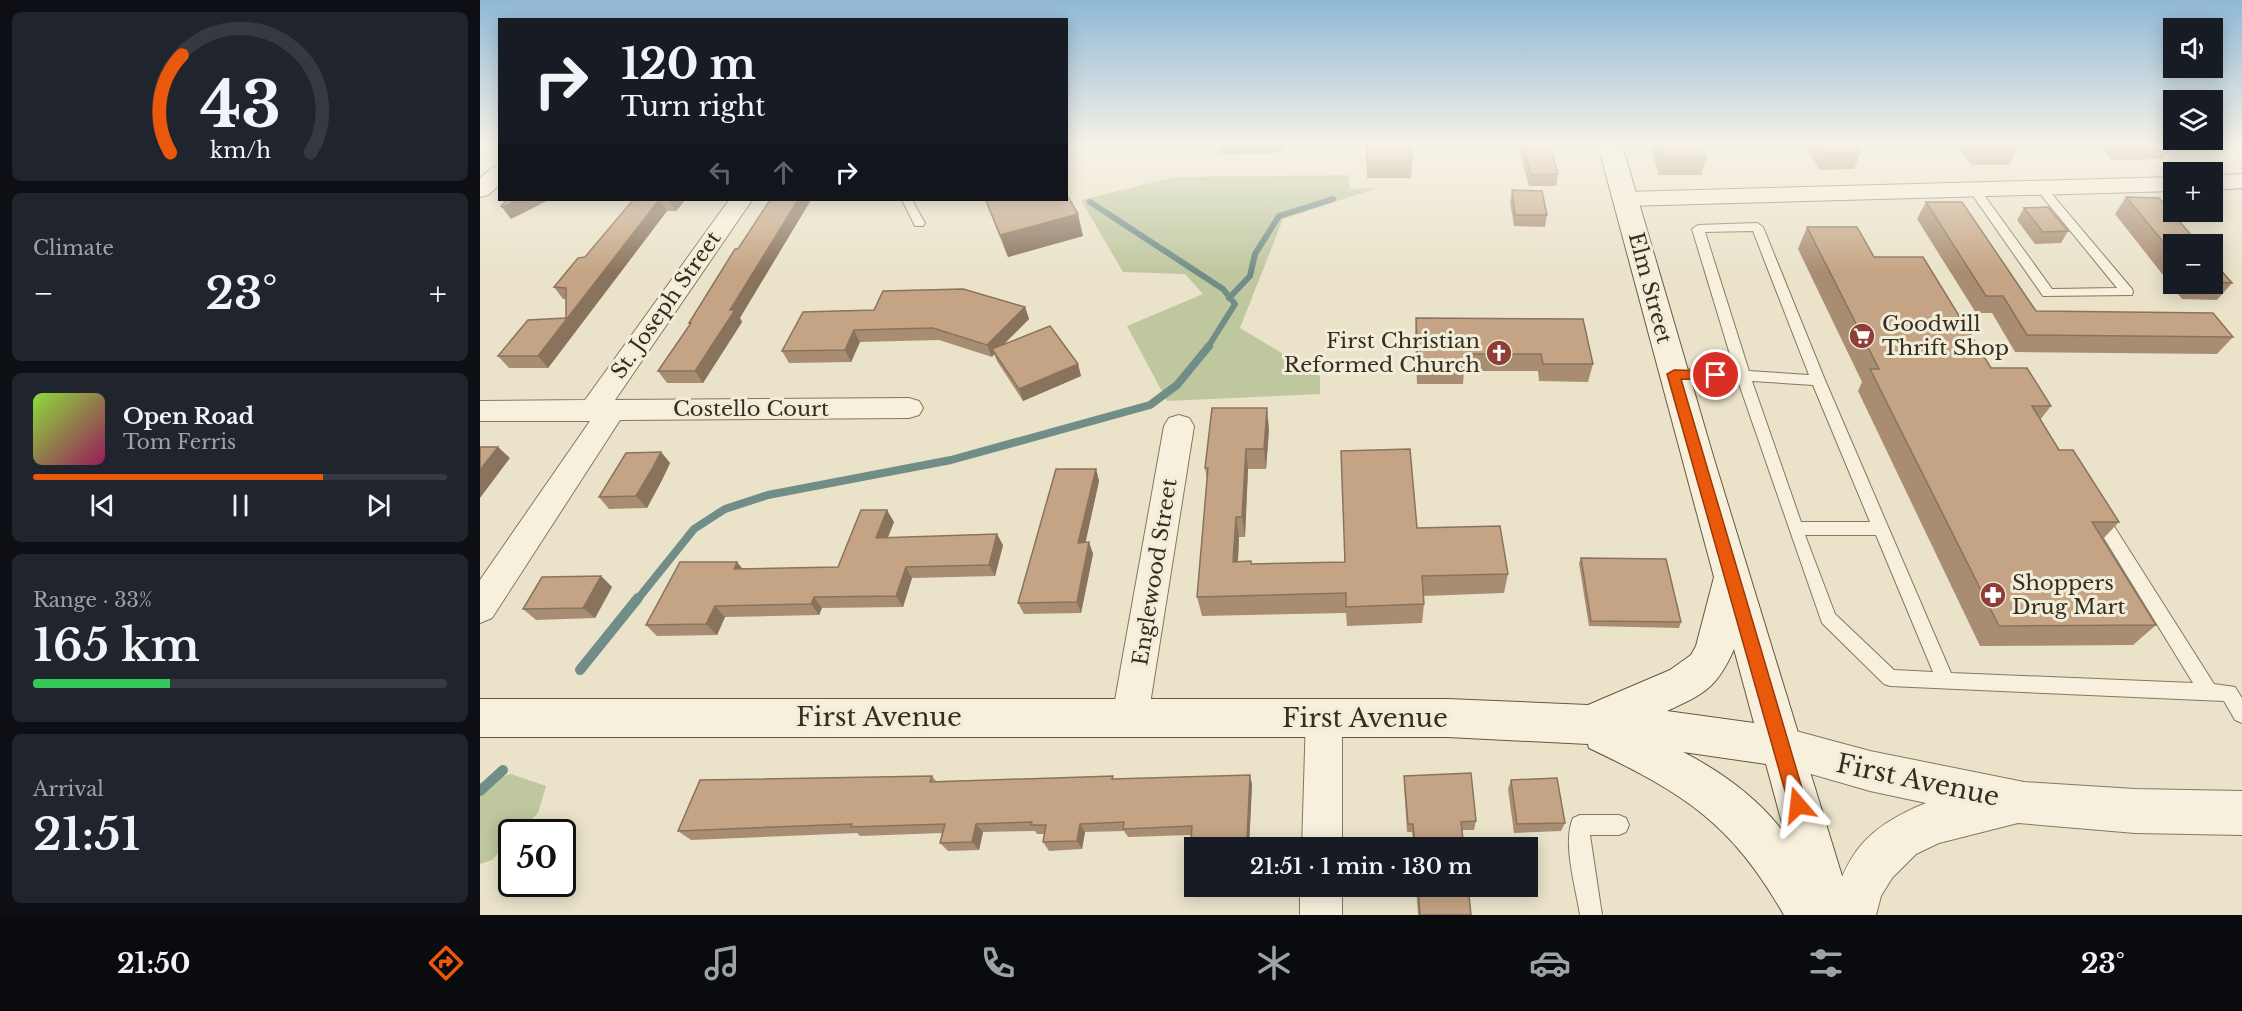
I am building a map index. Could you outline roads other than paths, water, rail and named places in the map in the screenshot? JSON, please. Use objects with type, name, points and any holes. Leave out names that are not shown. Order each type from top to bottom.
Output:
[{"type":"main road","name":"Elm Street","points":[[1622,188],[1696,459],[1732,573],[1831,915]]},
{"type":"main road","points":[[1586,726],[1681,686],[1699,674],[1709,660],[1720,633],[1732,573]]},
{"type":"main road","name":"First Avenue","points":[[480,718],[1447,718],[1735,738],[1781,747],[1870,771],[2024,803],[2135,811],[2242,813]]},
{"type":"main road","points":[[1586,726],[1676,768],[1725,802],[1765,843],[1810,915]]},
{"type":"main road","points":[[1853,915],[1866,876],[1901,837],[1967,814],[2024,803]]},
{"type":"street","points":[[1625,199],[2051,188]]},
{"type":"street","name":"St. Joseph Street","points":[[480,608],[602,410],[739,201]]},
{"type":"street","name":"Costello Court","points":[[480,411],[909,408]]},
{"type":"street","name":"Englewood Street","points":[[1130,717],[1179,426]]},
{"type":"street","points":[[1322,837],[1324,717]]},
{"type":"street","points":[[1321,897],[1321,915]]},
{"type":"lane","points":[[1975,190],[2048,293],[2127,292],[2041,188]]},
{"type":"lane","points":[[908,201],[920,223]]},
{"type":"lane","points":[[1945,680],[1818,380],[1757,228],[1698,229],[1743,376],[1828,618],[1890,678],[2229,693],[2242,714]]},
{"type":"lane","points":[[1674,374],[1818,380]]},
{"type":"lane","points":[[2089,500],[2208,692]]},
{"type":"lane","points":[[1795,528],[1881,529]]},
{"type":"lane","points":[[1590,915],[1579,844],[1580,825],[1619,825]]},
{"type":"waterway","points":[[1230,297],[1250,276],[1255,254],[1279,216],[1333,199]]},
{"type":"waterway","points":[[1090,202],[1223,289],[1230,297]]},
{"type":"waterway","points":[[1208,347],[1235,304],[1230,297]]},
{"type":"waterway","points":[[637,600],[694,529],[725,509],[768,495],[951,460],[1150,405],[1177,385],[1209,346]]},
{"type":"waterway","points":[[580,670],[638,598]]},
{"type":"waterway","points":[[480,791],[503,770]]},
{"type":"place","name":"Goodwill Thrift Shop","points":[[1862,336]]},
{"type":"place","name":"First Christian Reformed Church","points":[[1499,353]]},
{"type":"place","name":"Shoppers Drug Mart","points":[[1993,595]]}]
